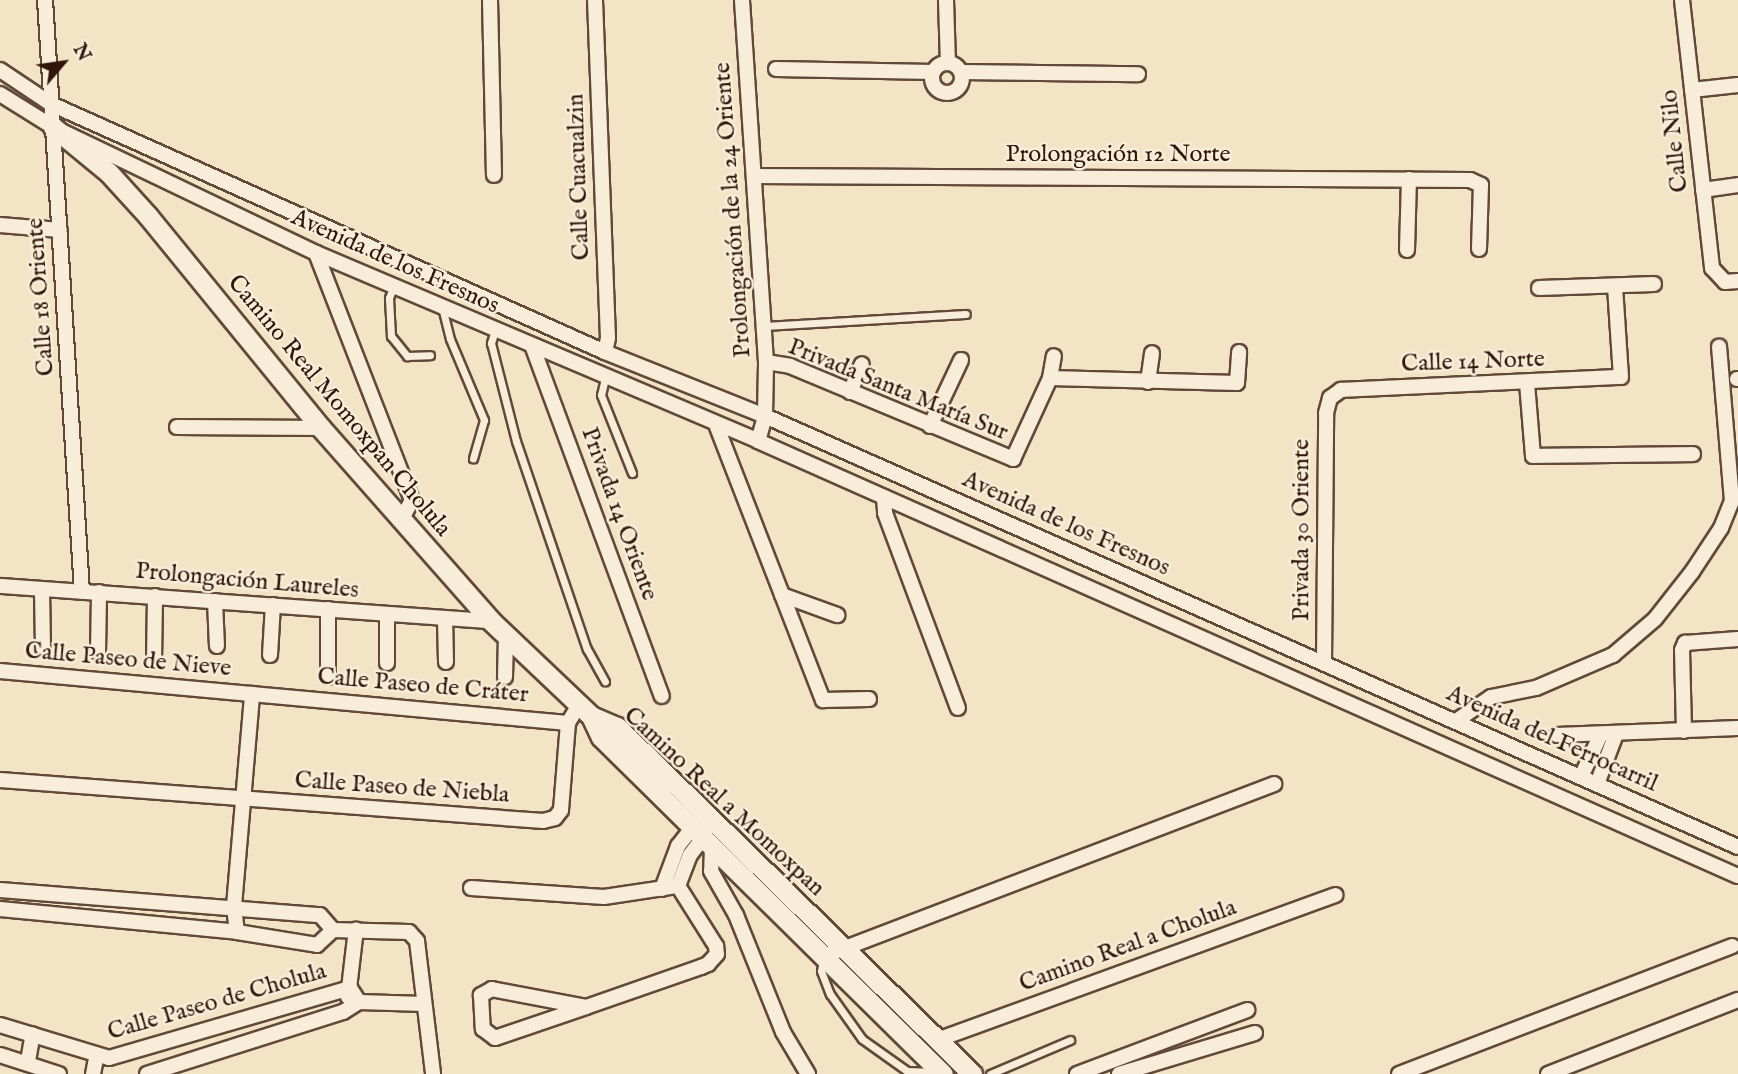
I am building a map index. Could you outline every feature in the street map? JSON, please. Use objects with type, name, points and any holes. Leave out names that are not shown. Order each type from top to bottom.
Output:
[{"type":"street","name":"Calle 18 Oriente","points":[[45,0],[82,592]]},
{"type":"street","points":[[490,0],[494,175]]},
{"type":"street","name":"Calle Cuacualzin","points":[[595,0],[608,338],[605,352]]},
{"type":"street","name":"Prolongación de la 24 Oriente","points":[[742,0],[766,362],[765,416]]},
{"type":"street","points":[[946,0],[948,62]]},
{"type":"street","name":"Calle Nilo","points":[[1682,0],[1712,268],[1725,282],[1738,281]]},
{"type":"street","points":[[776,69],[933,72],[948,62]]},
{"type":"street","points":[[948,62],[962,72],[1138,74]]},
{"type":"street","name":"Avenida de los Fresnos","points":[[0,70],[51,104],[605,352],[765,416],[1347,673]]},
{"type":"street","points":[[933,72],[936,89],[952,93],[963,81],[962,72]]},
{"type":"street","points":[[1692,90],[1738,85]]},
{"type":"street","name":"Avenida de los Fresnos","points":[[0,94],[52,127],[316,253],[717,427],[758,441],[1738,876]]},
{"type":"street","name":"Camino Real Momoxpan Cholula","points":[[52,127],[109,173],[148,216],[321,428],[491,621],[585,710]]},
{"type":"street","name":"Prolongación 12 Norte","points":[[754,176],[1470,180],[1481,185],[1479,249]]},
{"type":"street","points":[[1407,250],[1409,180]]},
{"type":"street","points":[[1703,190],[1738,185]]},
{"type":"street","points":[[0,225],[60,230]]},
{"type":"street","points":[[316,253],[412,500],[402,519]]},
{"type":"street","points":[[1539,288],[1654,284]]},
{"type":"street","name":"Calle 14 Norte","points":[[1330,398],[1341,390],[1621,377],[1615,286]]},
{"type":"street","points":[[1456,720],[1482,701],[1536,688],[1613,654],[1655,619],[1692,572],[1721,528],[1732,501],[1719,347]]},
{"type":"street","name":"Privada 14 Oriente","points":[[533,348],[662,696]]},
{"type":"street","points":[[1054,356],[1050,378],[1237,383],[1239,352]]},
{"type":"street","points":[[1148,382],[1152,354]]},
{"type":"street","points":[[930,426],[961,360]]},
{"type":"street","name":"Privada Santa María Sur","points":[[766,362],[790,366],[1013,459],[1050,378]]},
{"type":"street","points":[[850,391],[862,364]]},
{"type":"street","points":[[1527,383],[1533,456],[1693,454]]},
{"type":"street","name":"Privada 30 Oriente","points":[[1324,663],[1325,413],[1330,398]]},
{"type":"street","points":[[758,441],[765,416]]},
{"type":"street","points":[[177,427],[321,428]]},
{"type":"street","points":[[717,427],[823,700],[869,699]]},
{"type":"street","points":[[884,497],[885,513],[958,708]]},
{"type":"street","name":"Prolongación Laureles","points":[[0,586],[491,621]]},
{"type":"street","points":[[42,590],[44,648]]},
{"type":"street","points":[[98,652],[99,592]]},
{"type":"street","points":[[782,595],[837,615]]},
{"type":"street","points":[[155,596],[155,661]]},
{"type":"street","points":[[215,601],[217,646]]},
{"type":"street","points":[[270,655],[274,605]]},
{"type":"street","points":[[328,609],[328,677]]},
{"type":"street","points":[[387,615],[387,663]]},
{"type":"street","points":[[445,618],[446,662]]},
{"type":"street","points":[[505,677],[506,636]]},
{"type":"street","points":[[1684,732],[1682,650],[1685,643],[1738,639]]},
{"type":"street","name":"Calle Paseo de Nieve","points":[[0,671],[252,694]]},
{"type":"street","name":"Avenida del Ferrocarril","points":[[1347,673],[1738,847]]},
{"type":"street","points":[[237,932],[234,906],[246,800],[252,694]]},
{"type":"street","name":"Calle Paseo de Cráter","points":[[252,694],[568,723]]},
{"type":"street","points":[[568,723],[585,710]]},
{"type":"street","name":"Camino Real a Momoxpan","points":[[585,710],[601,737],[943,1073]]},
{"type":"street","name":"Camino Real a Momoxpan","points":[[585,710],[617,727],[972,1074]]},
{"type":"street","name":"Calle Paseo de Niebla","points":[[0,780],[246,800],[555,818],[561,810],[568,723]]},
{"type":"street","points":[[1557,736],[1738,728]]},
{"type":"street","points":[[1581,777],[1609,734]]},
{"type":"street","points":[[1597,784],[1609,734]]},
{"type":"street","points":[[824,956],[1274,784]]},
{"type":"street","points":[[678,886],[690,855],[703,837]]},
{"type":"street","points":[[662,889],[678,846],[703,837]]},
{"type":"street","points":[[703,837],[711,871],[736,915],[783,1032],[808,1074]]},
{"type":"street","points":[[471,888],[604,897],[678,886]]},
{"type":"street","points":[[586,1007],[492,989],[481,995],[483,1029],[495,1038],[586,1007],[715,960],[716,946],[678,886]]},
{"type":"street","points":[[0,909],[5,891]]},
{"type":"street","name":"Calle Paseo de Cholula","points":[[5,891],[234,906],[320,915],[333,930]]},
{"type":"street","name":"Camino Real a Cholula","points":[[937,1040],[1335,895]]},
{"type":"street","name":"Calle Paseo de Cholula","points":[[0,909],[237,932],[317,945],[333,930],[356,929],[409,932],[417,941],[424,1004],[359,1002],[343,1012],[147,1074]]},
{"type":"street","points":[[343,1012],[350,988],[356,929]]},
{"type":"street","points":[[1399,1074],[1732,946]]},
{"type":"street","name":"Calle Paseo de Cholula","points":[[0,1025],[102,1058],[350,988],[359,1002]]},
{"type":"street","points":[[1548,1074],[1738,1000]]},
{"type":"street","points":[[424,1004],[433,1074]]},
{"type":"street","points":[[1077,1074],[1247,1010]]},
{"type":"street","points":[[28,1061],[33,1034]]},
{"type":"street","points":[[1119,1074],[1255,1034]]},
{"type":"street","points":[[0,1055],[28,1061],[59,1074]]},
{"type":"street","points":[[93,1074],[102,1058]]},
{"type":"street","points":[[102,1058],[106,1074]]},
{"type":"lane","points":[[394,285],[389,298],[391,336],[407,356],[430,355]]},
{"type":"lane","points":[[442,306],[450,340],[484,421],[473,458]]},
{"type":"lane","points":[[763,326],[966,314]]},
{"type":"lane","points":[[495,330],[491,342],[516,440],[587,649],[606,681]]},
{"type":"lane","points":[[606,379],[601,395],[632,472]]},
{"type":"lane","points":[[824,956],[821,971],[830,994],[862,1039],[907,1071],[943,1073]]},
{"type":"lane","points":[[990,1074],[1070,1040]]}]
